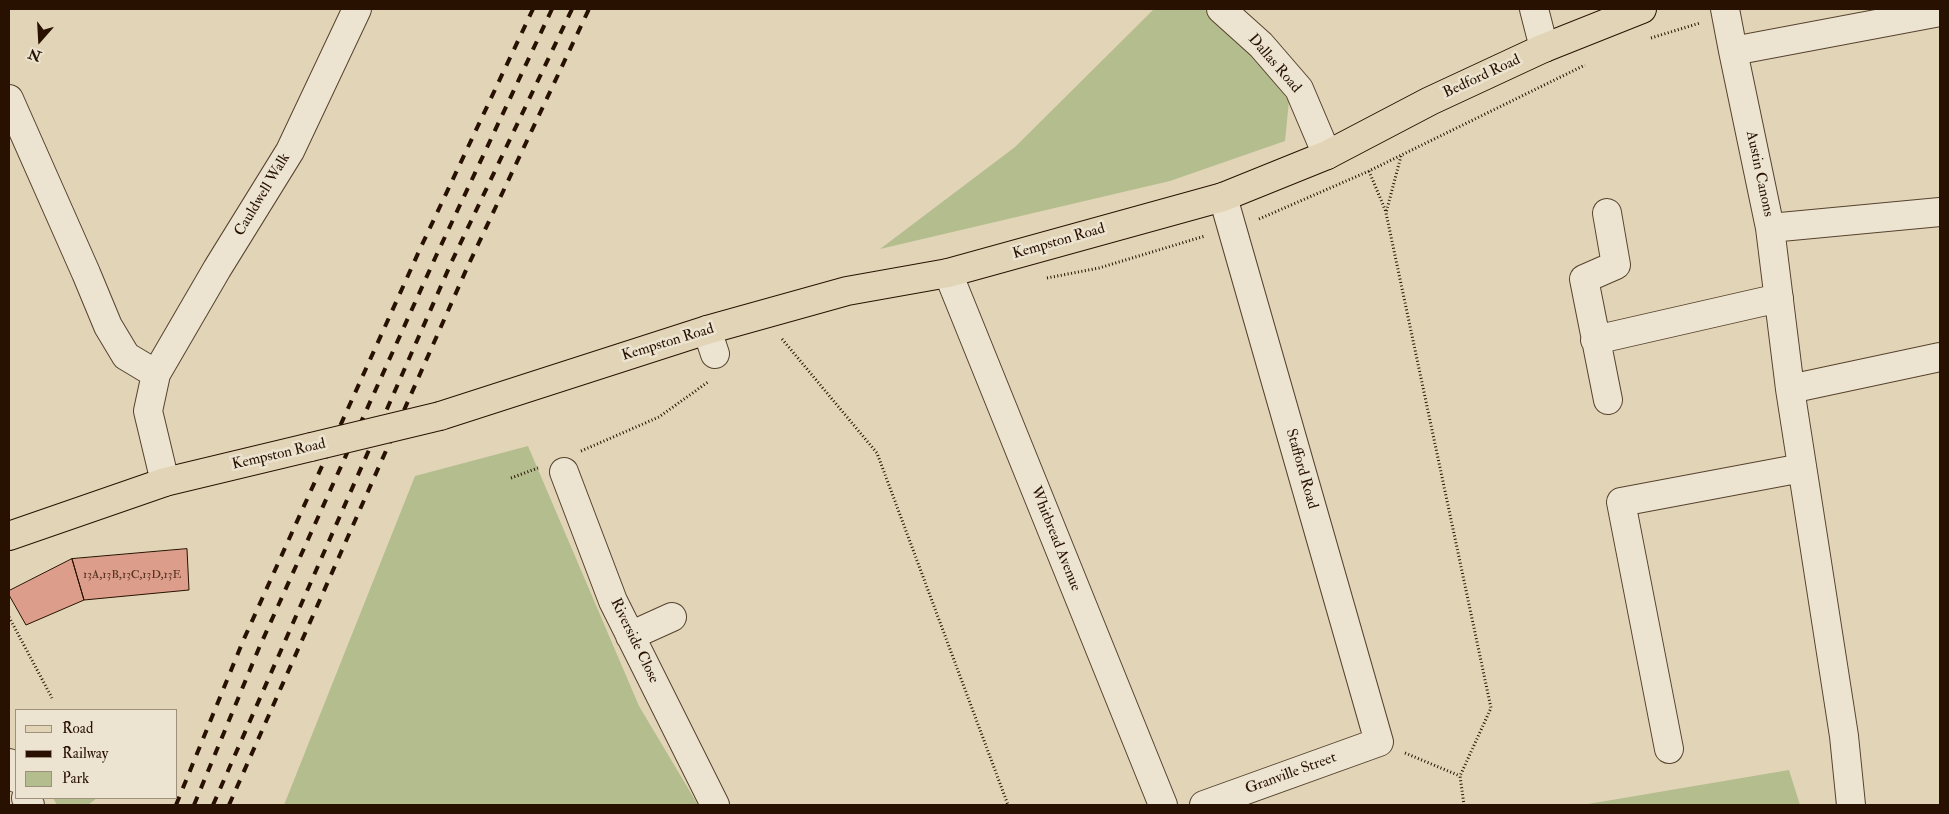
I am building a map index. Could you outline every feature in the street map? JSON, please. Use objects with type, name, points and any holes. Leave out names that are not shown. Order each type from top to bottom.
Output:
[{"type":"main road","name":"Bedford Road","points":[[1327,155],[1430,101],[1544,48],[1642,9]]},
{"type":"main road","name":"Kempston Road","points":[[9,536],[165,482],[440,416],[711,342],[847,291],[948,273],[1223,196],[1327,155]]},
{"type":"street","name":"Cauldwell Walk","points":[[165,482],[148,410],[156,374],[217,269],[290,151],[357,9]]},
{"type":"street","name":"Dallas Road","points":[[1221,9],[1261,45],[1299,89],[1327,155]]},
{"type":"street","points":[[1534,9],[1544,48]]},
{"type":"street","points":[[1713,15],[1733,52],[1940,12]]},
{"type":"street","name":"Austin Canons","points":[[1733,52],[1770,228],[1790,388],[1844,736],[1851,805]]},
{"type":"street","points":[[9,99],[108,326],[126,356],[156,374]]},
{"type":"street","name":"Stafford Road","points":[[1223,196],[1379,742]]},
{"type":"street","points":[[1770,228],[1940,212]]},
{"type":"street","points":[[1607,213],[1616,266],[1584,279],[1608,400]]},
{"type":"street","name":"Whitbread Avenue","points":[[948,273],[1163,805]]},
{"type":"street","points":[[1595,340],[1778,298]]},
{"type":"street","points":[[1790,388],[1940,357]]},
{"type":"street","name":"Riverside Close","points":[[562,463],[613,601],[715,805]]},
{"type":"street","points":[[1669,749],[1621,502],[1802,468]]},
{"type":"street","points":[[630,636],[672,617]]},
{"type":"street","name":"Granville Street","points":[[1204,805],[1379,742]]},
{"type":"street","points":[[9,763],[15,776]]},
{"type":"path","points":[[1642,41],[1713,15]]},
{"type":"path","points":[[1258,220],[1369,171],[1587,64]]},
{"type":"path","points":[[1386,213],[1401,155]]},
{"type":"path","points":[[1369,171],[1386,213],[1491,708],[1460,776],[1464,805]]},
{"type":"path","points":[[1042,278],[1099,268],[1207,236]]},
{"type":"path","points":[[778,334],[877,453],[1008,805]]},
{"type":"path","points":[[511,478],[562,463],[659,417],[708,382],[711,342]]},
{"type":"path","points":[[9,617],[52,698]]},
{"type":"path","points":[[1379,742],[1460,776]]},
{"type":"green space","points":[[1154,9],[1204,9],[1254,57],[1289,101],[1285,141],[1170,181],[880,249],[1015,147]]},
{"type":"green space","points":[[528,446],[639,706],[698,805],[284,805],[415,476]]},
{"type":"green space","points":[[1789,770],[1800,805],[1582,805]]},
{"type":"green space","points":[[54,799],[96,799],[88,805],[57,805]]},
{"type":"building","points":[[187,549],[189,590],[84,600],[72,559]]},
{"type":"building","points":[[72,559],[84,600],[26,625],[9,595],[9,591]]},
{"type":"railway","points":[[176,805],[243,641],[420,249],[533,9]]},
{"type":"railway","points":[[194,805],[259,648],[436,256],[552,9]]},
{"type":"railway","points":[[213,805],[452,261],[572,9]]},
{"type":"railway","points":[[229,805],[467,268],[589,9]]}]
